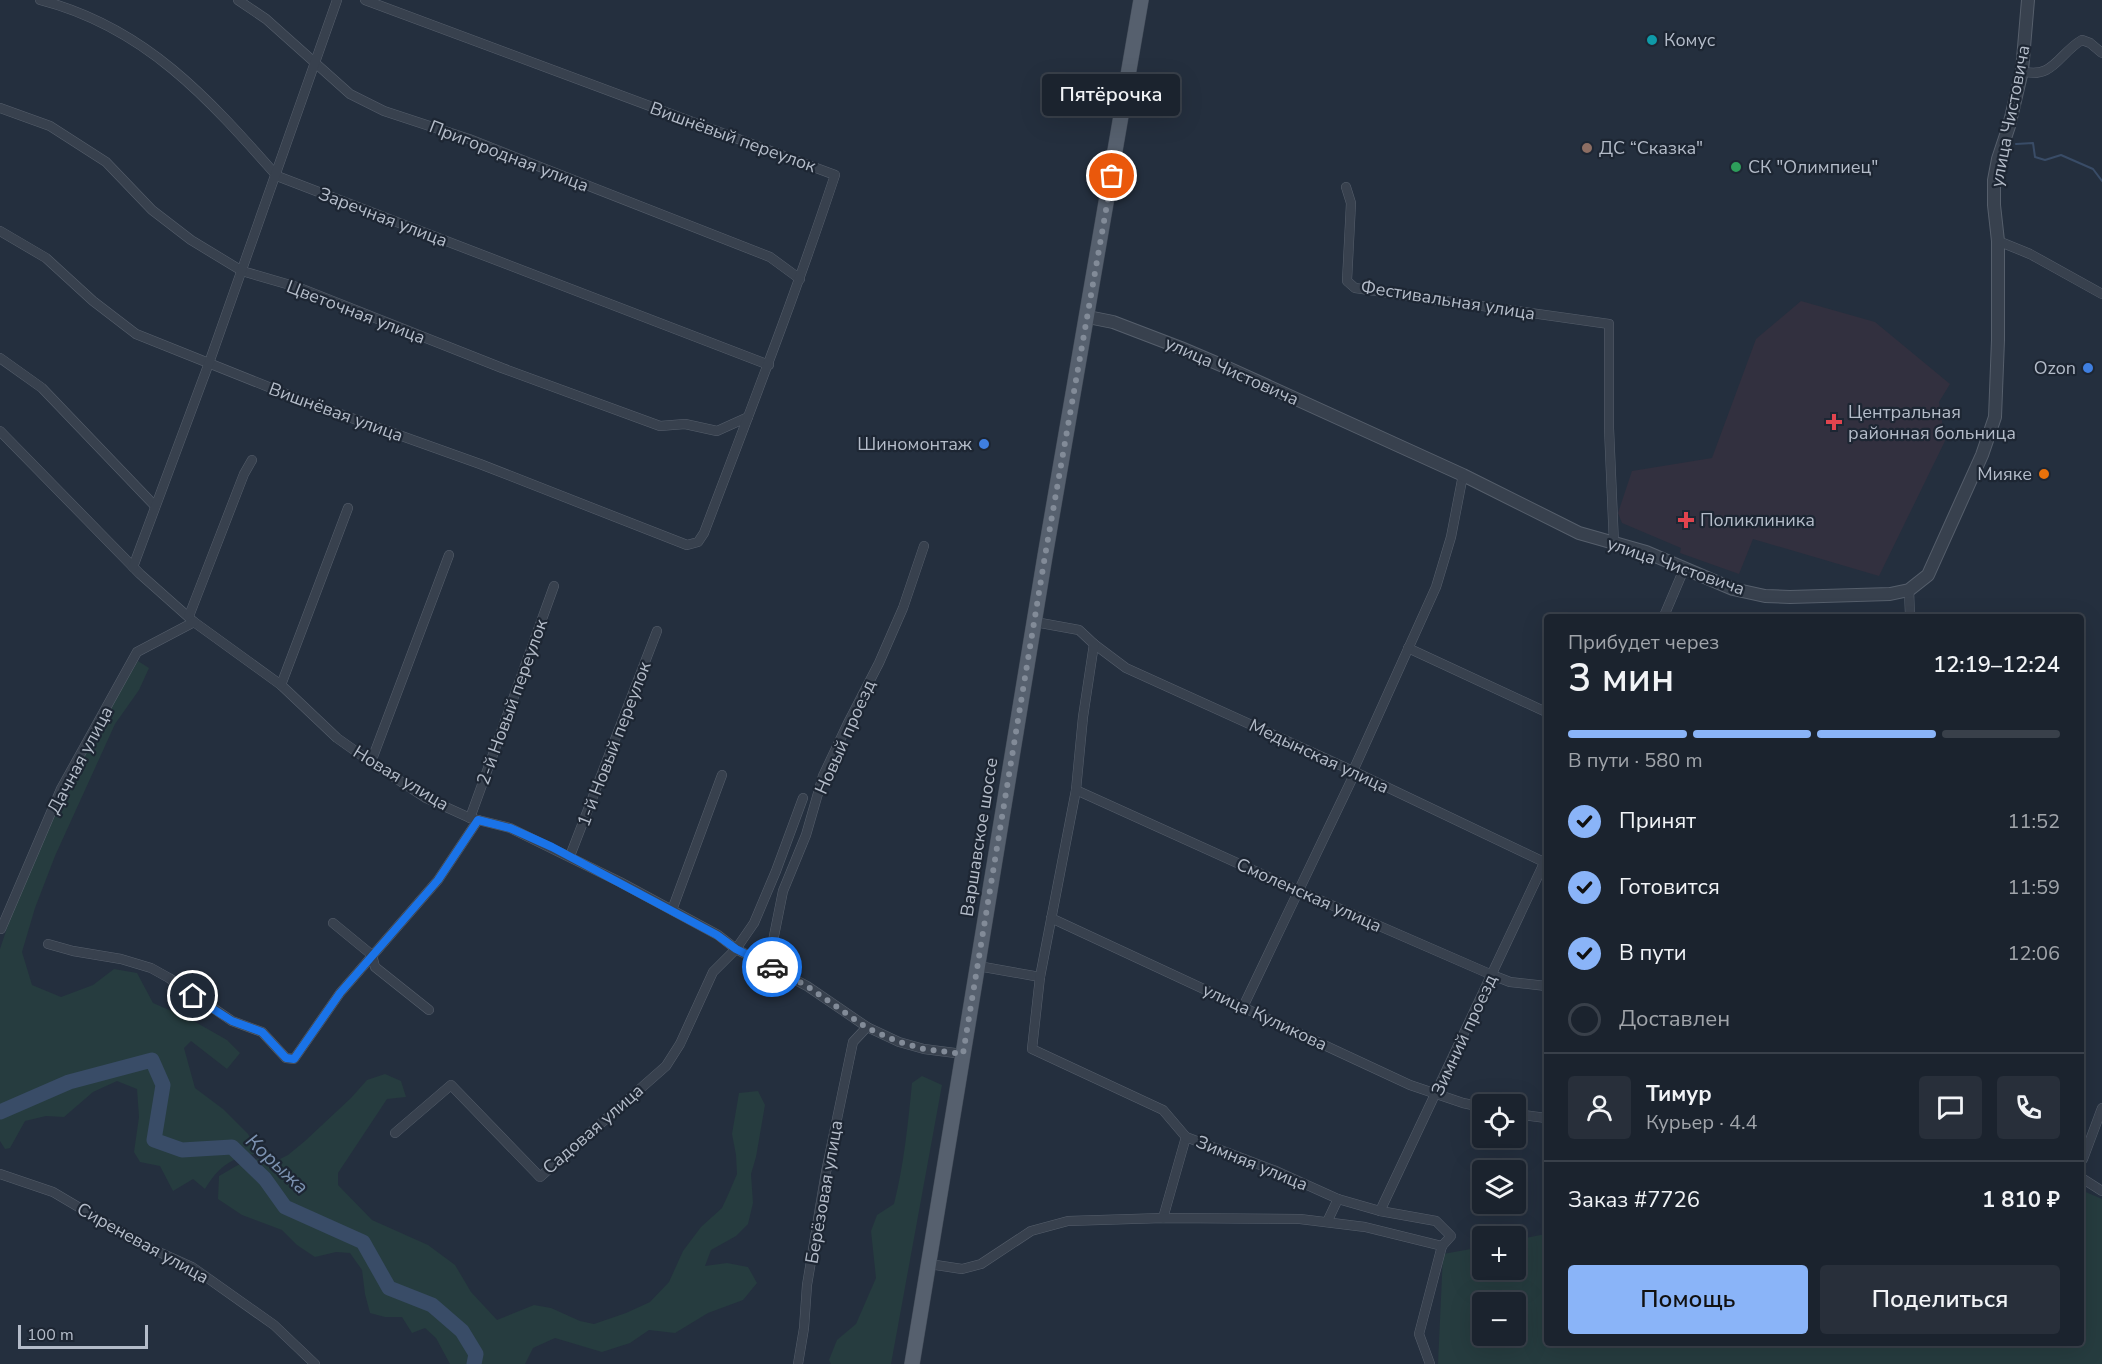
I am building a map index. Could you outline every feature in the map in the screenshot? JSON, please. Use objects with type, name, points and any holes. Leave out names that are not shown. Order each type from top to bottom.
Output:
[{"type":"main road","name":"Варшавское шоссе","points":[[912,1364],[1141,0]]},
{"type":"street","name":"Заречная улица","points":[[40,0],[96,20],[138,42],[188,80],[277,176],[769,365]]},
{"type":"street","name":"Пригородная улица","points":[[238,0],[266,19],[351,94],[384,111],[469,139],[770,257],[800,279]]},
{"type":"street","points":[[132,567],[277,176],[338,0]]},
{"type":"street","name":"Вишнёвый переулок","points":[[365,0],[835,176],[769,365],[704,533],[698,542]]},
{"type":"street","name":"улица Чистовича","points":[[1088,317],[1113,322],[1181,348],[1463,476],[1579,533],[1646,552],[1733,589],[1765,596],[1890,594],[1909,590],[1928,575],[1982,455],[1995,417],[1998,340],[1998,241],[1994,205],[1995,180],[1998,159],[2009,126],[2022,71],[2028,0]]},
{"type":"street","points":[[2022,71],[2035,74],[2054,66],[2073,45],[2082,40],[2090,43],[2102,53]]},
{"type":"street","name":"Цветочная улица","points":[[0,108],[50,126],[106,162],[152,210],[190,240],[242,271],[297,287],[502,368],[660,426],[685,424],[717,431],[748,417]]},
{"type":"street","name":"Фестивальная улица","points":[[1346,187],[1351,204],[1347,281],[1355,288],[1609,324],[1609,428],[1614,544]]},
{"type":"street","name":"Вишнёвая улица","points":[[0,231],[46,258],[93,301],[136,334],[301,400],[480,464],[687,545],[698,542]]},
{"type":"street","points":[[1998,241],[2030,254],[2102,294]]},
{"type":"street","points":[[0,358],[42,388],[156,506]]},
{"type":"street","name":"Новая улица","points":[[0,431],[132,567],[192,619],[281,685],[337,738],[426,798],[474,819],[510,828],[570,856],[807,986],[867,1028],[899,1042],[924,1049],[963,1054]]},
{"type":"street","points":[[192,619],[244,474],[252,460]]},
{"type":"street","points":[[1243,1007],[1352,779],[1353,771],[1436,587],[1451,537],[1463,476]]},
{"type":"street","points":[[281,685],[348,508]]},
{"type":"street","name":"Новый проезд","points":[[768,966],[783,891],[806,834],[824,776],[893,630],[924,546]]},
{"type":"street","points":[[371,762],[449,555]]},
{"type":"street","points":[[1665,614],[1684,569]]},
{"type":"street","name":"2-й Новый переулок","points":[[48,945],[121,959],[151,968],[232,1021],[262,1032],[286,1058],[294,1059],[340,993],[438,880],[474,819],[554,586]]},
{"type":"street","points":[[1909,590],[1910,614]]},
{"type":"street","name":"Дачная улица","points":[[2,929],[61,789],[137,652],[192,619]]},
{"type":"street","name":"Медынская улица","points":[[1035,622],[1079,630],[1126,668],[1544,861]]},
{"type":"street","name":"1-й Новый переулок","points":[[570,856],[657,631]]},
{"type":"street","points":[[978,966],[1040,977],[1076,790],[1083,717],[1094,644]]},
{"type":"street","points":[[1408,648],[1544,711]]},
{"type":"street","points":[[672,910],[722,775]]},
{"type":"street","name":"Смоленская улица","points":[[1076,790],[1492,975],[1510,982],[1544,986]]},
{"type":"street","points":[[736,949],[754,922],[766,897],[803,798]]},
{"type":"street","name":"Зимний проезд","points":[[1380,1211],[1544,866]]},
{"type":"street","name":"улица Куликова","points":[[1051,918],[1410,1085],[1472,1104]]},
{"type":"street","points":[[333,923],[372,955],[375,967],[429,1010]]},
{"type":"street","name":"Садовая улица","points":[[395,1133],[451,1085],[540,1177],[670,1060],[681,1044],[710,977],[736,949]]},
{"type":"street","name":"Зимняя улица","points":[[1040,977],[1032,1049],[1163,1110],[1186,1137],[1276,1171],[1338,1199],[1380,1211],[1436,1221],[1451,1236],[1442,1246]]},
{"type":"street","name":"Берёзовая улица","points":[[798,1364],[804,1328],[807,1285],[826,1172],[853,1042],[867,1028]]},
{"type":"street","points":[[2084,1156],[2102,1108]]},
{"type":"street","points":[[1526,1115],[1544,1118]]},
{"type":"street","points":[[1163,1218],[1186,1137]]},
{"type":"street","name":"Сиреневая улица","points":[[0,1174],[53,1192],[141,1244],[192,1267],[274,1325],[315,1364]]},
{"type":"street","points":[[2084,1180],[2102,1191]]},
{"type":"street","points":[[1327,1222],[1338,1199]]},
{"type":"street","points":[[929,1264],[962,1269],[981,1264],[1031,1231],[1068,1221],[1163,1218],[1300,1219],[1365,1227],[1442,1246],[1419,1334],[1430,1364]]},
{"type":"shaded area","name":"Центральная районная больница","points":[[1801,301],[1875,322],[1950,384],[1939,402],[1945,441],[1879,576],[1753,539],[1739,574],[1680,553],[1681,548],[1622,523],[1618,513],[1632,471],[1712,458],[1756,339]]},
{"type":"green space","points":[[138,661],[149,668],[139,690],[115,724],[55,856],[35,908],[22,952],[32,985],[61,997],[93,985],[114,969],[137,973],[153,1003],[190,1019],[227,1040],[240,1053],[227,1069],[191,1041],[184,1048],[195,1088],[223,1109],[248,1134],[259,1153],[241,1157],[221,1168],[205,1189],[193,1179],[173,1191],[160,1166],[140,1162],[134,1152],[139,1117],[137,1089],[117,1081],[93,1092],[64,1117],[46,1116],[25,1121],[10,1148],[5,1149],[0,1141],[0,949],[46,825]]},
{"type":"green space","points":[[385,1074],[401,1081],[406,1097],[387,1099],[338,1173],[338,1185],[372,1220],[428,1245],[455,1265],[471,1292],[497,1320],[534,1305],[551,1308],[580,1321],[594,1324],[650,1302],[669,1282],[683,1251],[701,1227],[722,1208],[737,1174],[732,1134],[739,1093],[758,1091],[765,1105],[751,1174],[753,1203],[748,1224],[736,1236],[711,1250],[705,1266],[727,1263],[748,1267],[757,1283],[743,1300],[708,1313],[675,1333],[649,1330],[630,1343],[602,1352],[555,1338],[533,1348],[525,1364],[450,1364],[436,1338],[425,1328],[412,1333],[402,1317],[385,1317],[370,1313],[362,1270],[350,1253],[336,1252],[315,1257],[297,1245],[282,1230],[242,1215],[218,1199],[219,1176],[245,1162],[259,1159],[274,1162],[288,1155],[351,1098],[367,1080]]},
{"type":"green space","points":[[922,1076],[942,1085],[891,1364],[831,1364],[829,1360],[837,1340],[856,1324],[876,1278],[871,1231],[877,1215],[894,1204],[903,1159],[912,1083]]},
{"type":"green space","points":[[2084,1191],[2102,1199],[2102,1364],[1438,1364],[1443,1254],[1472,1249],[1472,1280],[1526,1280],[1526,1238],[1544,1234],[1544,1346],[2084,1346]]},
{"type":"waterway","points":[[2016,144],[2033,143],[2035,157],[2045,160],[2061,155],[2093,169],[2102,181]]},
{"type":"waterway","name":"Корыжа","points":[[0,1112],[69,1082],[152,1060],[163,1085],[154,1140],[182,1150],[232,1147],[265,1179],[285,1207],[363,1242],[389,1288],[432,1305],[462,1331],[476,1354],[474,1364]]},
{"type":"way so far","points":[[772,967],[807,986],[867,1028],[899,1042],[924,1049],[963,1054],[1045,556],[1112,176]]},
{"type":"place","name":"Комус","points":[[1652,40]]},
{"type":"place","name":"ДС “Сказка\"","points":[[1587,148]]},
{"type":"place","name":"СК \"Олимпиец\"","points":[[1736,167]]},
{"type":"place","name":"Пятёрочка","points":[[1112,176]]},
{"type":"place","name":"Ozon","points":[[2088,368]]},
{"type":"place","name":"Центральная районная больница","points":[[1834,422]]},
{"type":"place","name":"Шиномонтаж","points":[[984,444]]},
{"type":"place","name":"Мияке","points":[[2044,474]]},
{"type":"place","name":"Поликлиника","points":[[1686,520]]},
{"type":"route","points":[[193,996],[232,1021],[262,1032],[286,1058],[294,1059],[340,993],[438,880],[478,820],[510,828],[570,856],[772,967]]}]
